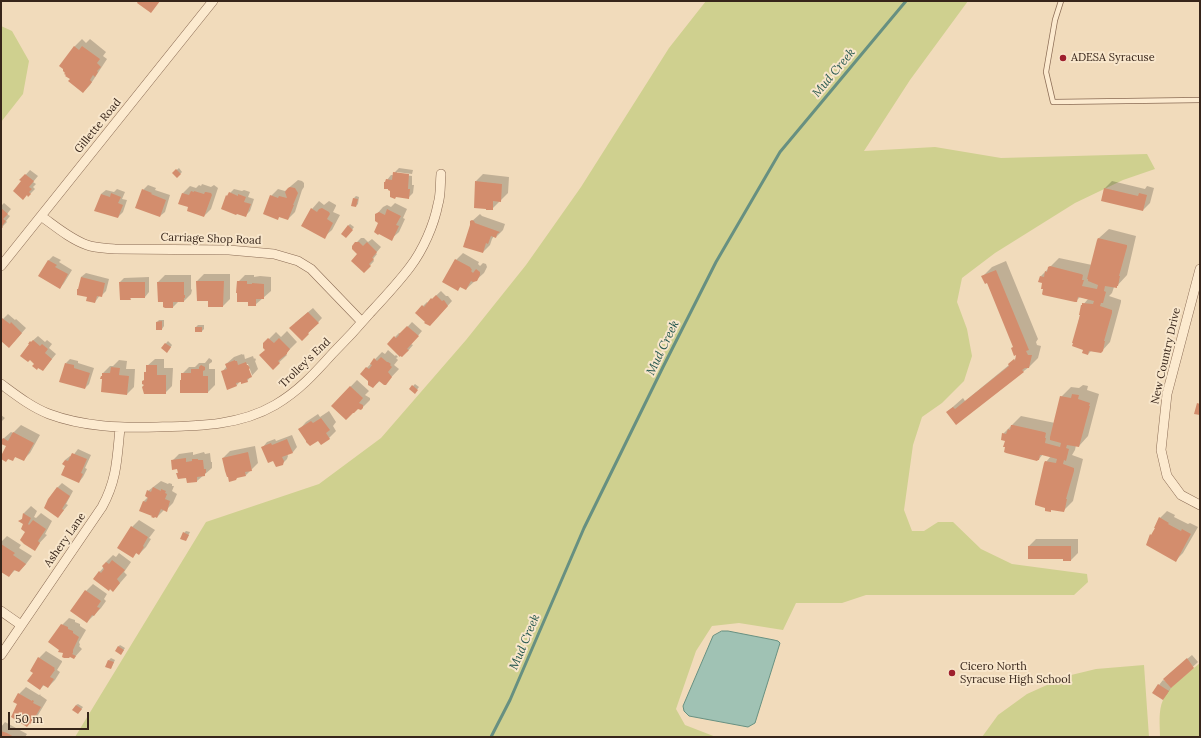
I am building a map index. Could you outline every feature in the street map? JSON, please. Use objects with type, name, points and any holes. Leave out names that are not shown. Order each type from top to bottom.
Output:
[{"type":"street","name":"Gillette Road","points":[[1,266],[213,1]]},
{"type":"street","name":"Trolley's End","points":[[1,384],[37,409],[51,415],[70,421],[120,428],[198,426],[227,422],[249,416],[273,406],[293,394],[313,376],[411,266],[427,238],[439,203],[441,174]]},
{"type":"street","name":"Carriage Shop Road","points":[[41,216],[77,241],[98,248],[229,250],[274,254],[298,261],[311,269],[362,322]]},
{"type":"street","name":"New Country Drive","points":[[1200,269],[1167,394],[1161,450],[1167,476],[1181,495],[1200,505]]},
{"type":"street","name":"Ashery Lane","points":[[1,654],[102,508],[113,483],[120,428]]},
{"type":"street","points":[[1,611],[21,625]]},
{"type":"lane","points":[[1061,1],[1055,20],[1046,72],[1053,102],[1200,100]]},
{"type":"green space","points":[[706,1],[968,1],[910,80],[864,151],[935,147],[1001,158],[1147,154],[1155,169],[1123,180],[1075,203],[995,253],[962,278],[957,302],[967,329],[972,356],[964,381],[942,403],[922,417],[913,445],[904,510],[912,531],[924,531],[938,522],[953,522],[981,549],[1012,564],[1087,574],[1088,582],[1074,595],[866,595],[842,603],[796,603],[783,630],[739,623],[712,626],[696,651],[676,709],[685,725],[716,737],[75,737],[206,522],[319,484],[381,438],[466,340],[526,265],[581,187],[669,48]]},
{"type":"green space","points":[[1,26],[12,31],[29,61],[23,94],[1,122]]},
{"type":"green space","points":[[1200,663],[1200,737],[1160,737],[1160,713],[1163,700],[1174,685]]},
{"type":"green space","points":[[1144,665],[1149,737],[982,737],[998,715],[1027,694],[1067,676],[1096,669]]},
{"type":"shaded area","points":[[722,631],[774,640],[780,643],[755,723],[748,727],[689,716],[684,711],[683,706],[713,636]]},
{"type":"building","points":[[138,1],[160,1],[151,13],[137,3]]},
{"type":"building","points":[[74,46],[79,50],[82,46],[100,59],[97,63],[101,67],[97,71],[98,72],[95,77],[93,75],[90,80],[92,82],[83,93],[68,81],[70,79],[65,76],[66,75],[64,74],[63,69],[59,66]]},
{"type":"building","points":[[176,169],[181,174],[177,178],[172,173]]},
{"type":"building","points":[[393,172],[409,174],[409,199],[396,197],[395,199],[390,197],[390,191],[388,189],[384,189],[384,182],[386,179],[392,180]]},
{"type":"building","points":[[25,174],[34,181],[29,187],[32,189],[29,192],[31,194],[28,197],[27,195],[23,200],[13,191],[21,181],[19,180]]},
{"type":"building","points":[[475,181],[502,184],[501,202],[493,201],[493,210],[474,208]]},
{"type":"building","points":[[290,187],[295,188],[298,193],[288,220],[279,217],[278,220],[263,214],[270,195],[278,198],[279,196],[287,198],[285,192]]},
{"type":"building","points":[[1104,188],[1138,196],[1139,193],[1147,195],[1143,211],[1101,201]]},
{"type":"building","points":[[142,189],[166,200],[160,217],[135,208]]},
{"type":"building","points":[[191,191],[204,194],[206,192],[211,193],[212,195],[204,217],[187,211],[188,207],[178,204],[182,193],[189,195]]},
{"type":"building","points":[[229,192],[238,196],[238,194],[246,197],[244,202],[251,204],[246,217],[221,209],[226,195],[227,196]]},
{"type":"building","points":[[111,193],[121,197],[118,203],[123,205],[118,218],[94,211],[101,194],[110,197]]},
{"type":"building","points":[[353,198],[358,199],[356,207],[351,206]]},
{"type":"building","points":[[1,208],[8,214],[3,219],[6,221],[1,229]]},
{"type":"building","points":[[311,208],[317,212],[322,208],[330,214],[327,219],[333,223],[325,239],[301,226]]},
{"type":"building","points":[[387,209],[401,216],[396,225],[399,226],[392,241],[374,232],[378,223],[375,221],[375,214],[379,212],[385,215]]},
{"type":"building","points":[[472,220],[475,223],[500,232],[497,234],[496,238],[491,236],[488,244],[486,243],[483,253],[463,247],[470,221]]},
{"type":"building","points":[[348,225],[353,230],[346,238],[341,234]]},
{"type":"building","points":[[1098,238],[1127,245],[1127,247],[1119,276],[1118,286],[1117,288],[1105,286],[1104,291],[1106,292],[1103,303],[1101,303],[1100,306],[1112,310],[1103,351],[1101,353],[1089,351],[1088,355],[1082,353],[1083,350],[1072,346],[1072,343],[1082,303],[1093,304],[1094,301],[1078,297],[1077,302],[1075,302],[1043,295],[1043,289],[1041,289],[1042,283],[1038,282],[1040,276],[1044,277],[1045,271],[1047,272],[1048,267],[1050,266],[1081,274],[1083,275],[1082,280],[1084,280],[1082,286],[1097,289],[1098,285],[1088,281],[1087,279]]},
{"type":"building","points":[[355,242],[359,242],[363,246],[367,242],[377,252],[372,258],[374,259],[369,264],[371,266],[364,273],[351,261],[357,254],[352,249]]},
{"type":"building","points":[[455,259],[470,267],[473,273],[476,269],[480,272],[477,281],[471,281],[466,290],[460,287],[458,291],[442,282]]},
{"type":"building","points":[[48,260],[57,265],[55,267],[68,274],[60,289],[38,276]]},
{"type":"building","points":[[996,270],[1029,350],[1026,351],[1028,355],[1032,355],[1029,368],[1022,370],[1024,372],[956,425],[946,412],[953,407],[955,409],[1009,366],[1008,364],[1014,359],[1015,361],[1016,355],[1014,356],[1011,348],[1013,347],[987,283],[985,284],[981,276]]},
{"type":"building","points":[[81,277],[105,283],[102,297],[97,296],[95,303],[86,301],[87,297],[77,295],[77,289]]},
{"type":"building","points":[[196,281],[224,281],[223,307],[208,307],[208,301],[197,301]]},
{"type":"building","points":[[237,281],[247,281],[247,284],[264,284],[264,299],[256,299],[256,306],[248,306],[248,302],[237,302]]},
{"type":"building","points":[[119,282],[145,282],[145,298],[120,300]]},
{"type":"building","points":[[157,282],[184,282],[184,302],[173,302],[173,308],[163,307],[163,302],[158,302]]},
{"type":"building","points":[[436,295],[442,301],[444,300],[448,306],[430,326],[424,323],[425,322],[415,313],[422,305],[424,307],[431,298],[432,299]]},
{"type":"building","points":[[308,312],[319,323],[302,341],[289,328]]},
{"type":"building","points":[[2,318],[10,324],[11,322],[22,333],[9,348],[1,341]]},
{"type":"building","points":[[162,321],[162,330],[156,330],[156,322]]},
{"type":"building","points":[[407,326],[419,336],[407,349],[409,350],[402,357],[400,357],[387,344],[394,336],[396,338]]},
{"type":"building","points":[[195,327],[202,327],[202,332],[195,332]]},
{"type":"building","points":[[268,338],[274,343],[279,338],[290,349],[287,354],[278,361],[280,363],[273,370],[259,355],[265,350],[263,348],[263,343]]},
{"type":"building","points":[[33,340],[40,346],[42,344],[48,349],[45,353],[52,359],[43,371],[38,368],[37,370],[32,366],[34,364],[30,360],[28,362],[20,356],[30,341],[31,342]]},
{"type":"building","points":[[165,343],[171,347],[167,353],[161,348]]},
{"type":"building","points":[[381,357],[391,364],[390,365],[392,367],[388,372],[392,377],[386,385],[379,381],[373,388],[368,385],[368,381],[360,374],[366,367],[369,369],[374,358],[377,361]]},
{"type":"building","points":[[235,360],[237,361],[238,365],[246,362],[250,368],[252,377],[247,379],[248,382],[241,384],[241,382],[236,383],[237,386],[227,390],[221,371],[227,369],[225,364]]},
{"type":"building","points":[[65,363],[74,365],[74,368],[90,373],[85,389],[59,382]]},
{"type":"building","points":[[146,365],[157,365],[157,375],[166,375],[166,394],[144,394],[142,387],[144,385],[142,384],[142,381],[144,380],[144,372],[146,372]]},
{"type":"building","points":[[201,365],[205,367],[203,376],[208,376],[208,393],[180,393],[181,373],[191,373],[191,369],[199,369]]},
{"type":"building","points":[[111,367],[120,368],[119,375],[129,376],[127,395],[101,392],[102,379],[100,379],[102,373],[110,373]]},
{"type":"building","points":[[412,385],[418,390],[415,394],[409,389]]},
{"type":"building","points":[[350,386],[363,398],[359,403],[363,405],[363,408],[361,410],[358,409],[346,420],[331,406]]},
{"type":"building","points":[[1072,394],[1079,395],[1078,399],[1090,403],[1090,406],[1079,447],[1067,445],[1066,448],[1069,449],[1066,461],[1064,460],[1063,464],[1074,468],[1074,471],[1064,512],[1051,510],[1051,512],[1045,511],[1045,508],[1035,505],[1044,463],[1045,461],[1056,463],[1057,459],[1040,455],[1039,460],[1037,461],[1006,453],[1004,452],[1005,447],[1003,447],[1005,441],[1001,440],[1002,433],[1006,434],[1008,429],[1010,430],[1011,425],[1044,432],[1046,433],[1045,443],[1060,447],[1061,443],[1050,440],[1050,437],[1060,396],[1071,398]]},
{"type":"building","points":[[1197,403],[1200,404],[1200,415],[1194,414]]},
{"type":"building","points":[[321,418],[330,430],[326,433],[330,439],[321,445],[318,441],[310,446],[298,429],[311,421],[313,423]]},
{"type":"building","points":[[13,432],[34,443],[24,461],[15,457],[13,461],[8,459],[6,462],[1,459],[6,446],[1,444],[1,441],[3,438],[8,441]]},
{"type":"building","points":[[287,439],[293,453],[282,457],[284,461],[283,465],[276,467],[273,461],[268,463],[261,447],[271,443],[272,445]]},
{"type":"building","points":[[248,452],[252,471],[245,472],[246,476],[229,482],[222,458]]},
{"type":"building","points":[[72,453],[87,459],[81,473],[83,474],[79,483],[61,475],[65,466],[62,464],[65,460],[68,461]]},
{"type":"building","points":[[186,458],[186,462],[192,461],[192,459],[203,460],[206,473],[205,476],[197,477],[197,482],[187,483],[186,478],[178,479],[176,473],[178,473],[177,469],[172,470],[171,460]]},
{"type":"building","points":[[57,487],[70,496],[62,509],[64,510],[58,518],[44,508],[48,499]]},
{"type":"building","points":[[153,487],[161,491],[161,489],[166,491],[165,493],[167,494],[165,499],[170,501],[167,512],[161,509],[157,518],[151,517],[152,516],[139,511],[143,501],[146,502],[148,498],[145,496],[147,490],[151,492]]},
{"type":"building","points":[[23,513],[31,518],[28,524],[29,525],[33,520],[46,529],[38,541],[40,543],[35,551],[20,540],[25,532],[21,529],[23,524],[18,521],[22,519]]},
{"type":"building","points":[[1159,517],[1181,531],[1182,529],[1191,534],[1176,562],[1146,545]]},
{"type":"building","points":[[131,526],[148,537],[139,555],[136,553],[133,558],[117,548]]},
{"type":"building","points":[[183,532],[189,535],[186,541],[180,539]]},
{"type":"building","points":[[1,544],[15,553],[13,555],[26,564],[19,572],[14,570],[9,577],[1,572]]},
{"type":"building","points":[[1028,546],[1071,546],[1071,561],[1063,561],[1063,559],[1028,559]]},
{"type":"building","points":[[112,560],[125,570],[117,579],[120,583],[113,592],[110,589],[109,591],[93,579],[99,571],[101,573],[104,569],[102,566],[106,562],[109,564]]},
{"type":"building","points":[[85,590],[101,601],[97,607],[100,608],[94,616],[92,615],[87,623],[70,611]]},
{"type":"building","points":[[61,624],[68,627],[68,629],[73,631],[73,633],[79,637],[72,654],[76,656],[74,659],[70,657],[62,657],[63,653],[58,652],[59,650],[48,642]]},
{"type":"building","points":[[118,646],[124,650],[121,655],[115,651]]},
{"type":"building","points":[[38,657],[55,668],[50,677],[54,679],[48,688],[43,685],[40,690],[27,681],[33,673],[30,671]]},
{"type":"building","points":[[1187,658],[1194,668],[1171,688],[1163,679]]},
{"type":"building","points":[[108,660],[114,662],[111,669],[105,667]]},
{"type":"building","points":[[1158,684],[1169,691],[1163,700],[1152,693]]},
{"type":"building","points":[[18,693],[34,701],[33,703],[41,707],[31,724],[30,723],[27,727],[11,717],[17,704],[13,702]]},
{"type":"building","points":[[76,705],[82,709],[78,714],[72,710]]},
{"type":"building","points":[[1,731],[7,733],[14,737],[1,737]]},
{"type":"waterway","name":"Mud Creek","points":[[491,737],[510,700],[584,528],[716,262],[780,152],[906,1]]},
{"type":"place","name":"ADESA Syracuse","points":[[1063,58]]},
{"type":"place","name":"Cicero North Syracuse High School","points":[[952,673]]}]
